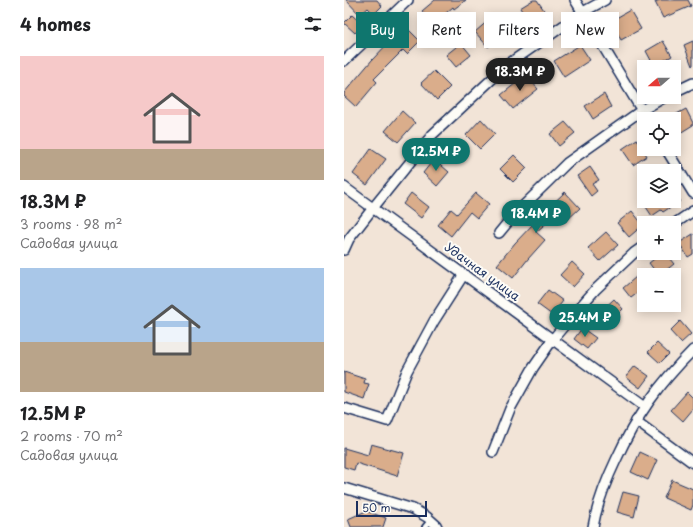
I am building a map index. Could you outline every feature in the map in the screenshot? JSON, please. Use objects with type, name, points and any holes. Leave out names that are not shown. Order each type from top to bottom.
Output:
[{"type":"street","points":[[344,61],[408,0]]},
{"type":"street","points":[[575,0],[583,12],[605,0]]},
{"type":"street","points":[[344,250],[349,239],[432,135],[501,70],[561,27]]},
{"type":"street","points":[[605,48],[642,110]]},
{"type":"street","points":[[681,88],[693,82]]},
{"type":"street","points":[[499,233],[512,216],[567,163],[653,104]]},
{"type":"street","points":[[670,156],[693,193]]},
{"type":"street","name":"Удачная улица","points":[[344,187],[645,407]]},
{"type":"street","points":[[681,219],[693,211]]},
{"type":"street","points":[[493,452],[510,409],[533,368],[553,339],[596,290],[637,251]]},
{"type":"street","points":[[344,408],[387,421],[410,365],[434,321],[464,274]]},
{"type":"street","points":[[593,527],[607,479],[626,437],[645,407],[665,380],[693,350]]},
{"type":"street","points":[[636,421],[693,463]]},
{"type":"street","points":[[344,488],[413,509],[431,525]]},
{"type":"building","points":[[346,0],[377,0],[382,6],[376,12],[372,12],[368,8],[363,12],[357,12]]},
{"type":"building","points":[[435,0],[466,0],[447,12],[422,11]]},
{"type":"building","points":[[533,0],[537,0],[545,12],[523,12],[520,8]]},
{"type":"building","points":[[660,0],[688,0],[691,6],[663,18],[655,2]]},
{"type":"building","points":[[630,10],[641,29],[621,40],[619,36],[619,16]]},
{"type":"building","points":[[352,15],[356,19],[356,32],[355,33],[344,23]]},
{"type":"building","points":[[484,24],[484,42],[476,33],[476,31]]},
{"type":"building","points":[[409,30],[417,38],[417,44],[407,54],[403,50],[374,79],[377,82],[356,107],[344,96],[344,93],[383,48],[409,48]]},
{"type":"building","points":[[663,41],[672,56],[665,60],[651,60],[646,51]]},
{"type":"building","points":[[693,41],[693,65],[692,66],[684,45]]},
{"type":"building","points":[[455,48],[465,48],[471,55],[456,67],[446,55]]},
{"type":"building","points":[[575,48],[582,48],[590,60],[564,77],[554,61]]},
{"type":"building","points":[[434,71],[450,87],[437,100],[421,83]]},
{"type":"building","points":[[526,75],[538,89],[513,109],[501,95]]},
{"type":"building","points":[[604,94],[611,107],[593,119],[585,106]]},
{"type":"building","points":[[686,109],[693,123],[693,125],[681,132],[681,112]]},
{"type":"building","points":[[402,111],[415,123],[398,142],[385,131]]},
{"type":"building","points":[[481,119],[495,134],[480,149],[466,135]]},
{"type":"building","points":[[565,122],[575,133],[559,146],[550,134]]},
{"type":"building","points":[[637,139],[637,156],[647,156],[633,165],[622,149]]},
{"type":"building","points":[[371,149],[386,159],[367,185],[353,174]]},
{"type":"building","points":[[514,155],[527,168],[513,182],[500,169]]},
{"type":"building","points":[[434,159],[449,172],[437,186],[423,173]]},
{"type":"building","points":[[590,167],[599,180],[592,184],[597,191],[591,196],[577,176]]},
{"type":"building","points":[[565,192],[580,208],[565,222],[557,214],[536,232],[545,240],[513,278],[497,265],[535,222],[529,216],[538,208],[543,213]]},
{"type":"building","points":[[411,193],[429,207],[421,218],[403,204]]},
{"type":"building","points":[[476,193],[489,204],[477,218],[470,212],[451,236],[438,225],[451,209],[457,214]]},
{"type":"building","points":[[647,208],[669,208],[663,212],[661,210],[652,216]]},
{"type":"building","points":[[632,211],[637,217],[637,230],[629,237],[617,223]]},
{"type":"building","points":[[606,232],[618,245],[600,261],[588,248]]},
{"type":"building","points":[[693,234],[693,254],[688,257],[681,246],[681,242]]},
{"type":"building","points":[[653,260],[671,260],[674,264],[669,268],[653,268],[649,263]]},
{"type":"building","points":[[572,262],[585,274],[573,287],[560,275]]},
{"type":"building","points":[[636,277],[637,293],[631,298],[623,288]]},
{"type":"building","points":[[548,290],[563,301],[552,315],[537,304]]},
{"type":"building","points":[[614,299],[623,309],[611,321],[601,311]]},
{"type":"building","points":[[680,321],[691,334],[681,343],[670,331]]},
{"type":"building","points":[[582,328],[596,338],[587,349],[574,339]]},
{"type":"building","points":[[657,343],[669,354],[660,363],[648,352]]},
{"type":"building","points":[[635,366],[649,376],[640,388],[626,377]]},
{"type":"building","points":[[344,372],[365,379],[364,383],[369,384],[364,399],[344,392]]},
{"type":"building","points":[[687,392],[693,398],[693,409],[683,421],[671,410]]},
{"type":"building","points":[[371,444],[404,453],[397,476],[356,463],[354,470],[344,467],[344,448],[368,455]]},
{"type":"building","points":[[640,452],[657,460],[648,480],[631,472]]},
{"type":"building","points":[[672,480],[693,489],[693,505],[691,510],[664,498]]},
{"type":"building","points":[[623,492],[639,496],[634,517],[617,512]]},
{"type":"building","points":[[366,511],[386,518],[383,527],[351,527],[348,519]]}]
